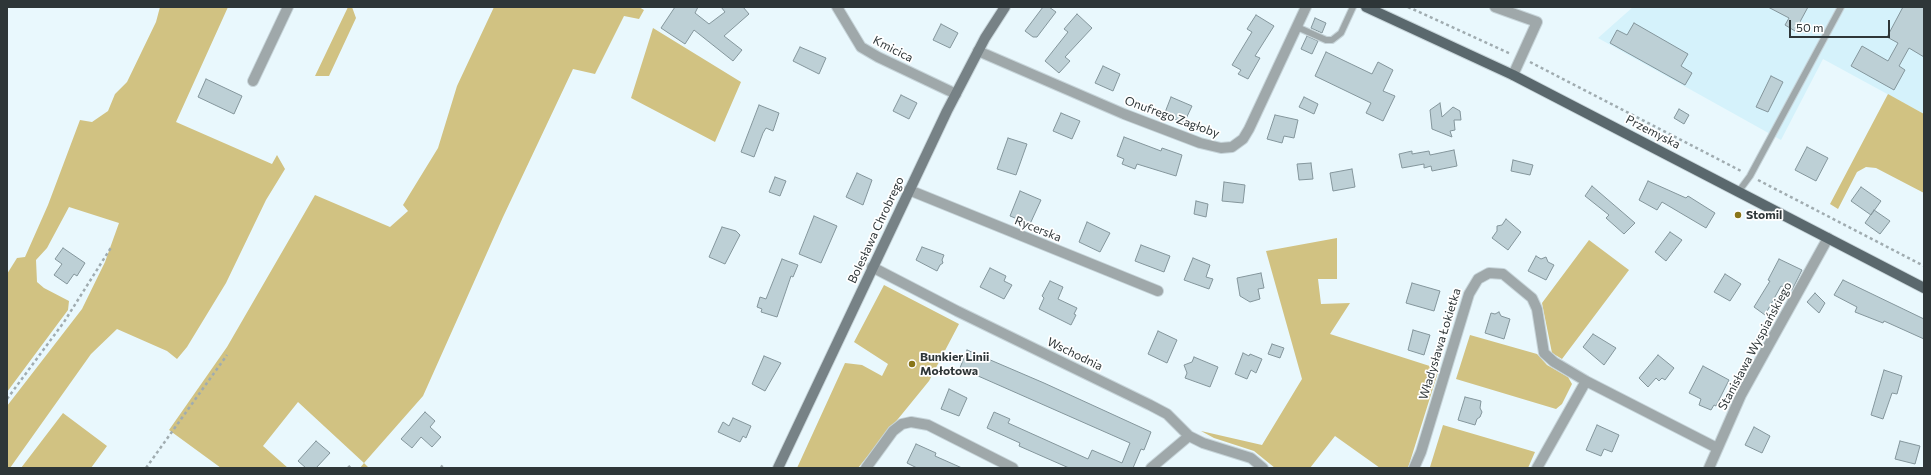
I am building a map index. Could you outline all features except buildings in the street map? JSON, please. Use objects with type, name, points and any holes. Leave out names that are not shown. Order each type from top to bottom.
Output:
[{"type":"main road","name":"Przemyska","points":[[1366,7],[1513,75],[1924,288]]},
{"type":"street","points":[[253,81],[288,7]]},
{"type":"street","name":"Kmicica","points":[[837,7],[861,47],[878,58],[956,94]]},
{"type":"street","name":"Bolesława Chrobrego","points":[[778,468],[872,267],[956,94],[978,51],[1005,7]]},
{"type":"street","name":"Onufrego Zagłoby","points":[[978,51],[1124,114],[1200,143],[1221,148],[1232,148],[1243,139],[1306,7]]},
{"type":"street","points":[[1496,7],[1537,22],[1513,75]]},
{"type":"street","name":"Rycerska","points":[[909,190],[1158,291]]},
{"type":"street","name":"Stanisława Wyspiańskiego","points":[[1709,468],[1741,395],[1828,238]]},
{"type":"street","name":"Wschodnia","points":[[872,267],[957,311],[1167,414],[1189,436],[1219,449],[1239,453],[1251,458],[1263,468]]},
{"type":"street","name":"Władysława Łokietka","points":[[1414,468],[1421,452],[1469,294],[1473,284],[1478,279],[1489,273],[1503,274],[1532,298],[1537,309],[1544,353],[1554,362],[1586,381],[1717,448]]},
{"type":"street","points":[[1537,468],[1586,381]]},
{"type":"street","points":[[866,468],[893,431],[902,424],[911,422],[928,425],[1013,468]]},
{"type":"street","points":[[1151,468],[1189,436]]},
{"type":"lane","points":[[1297,27],[1326,40],[1332,40],[1341,33],[1353,7]]},
{"type":"lane","points":[[1739,191],[1750,176],[1841,7]]},
{"type":"path","points":[[1408,7],[1565,79],[1924,266]]},
{"type":"path","points":[[7,399],[64,322],[112,246]]},
{"type":"path","points":[[146,468],[227,355]]},
{"type":"path","points":[[348,468],[352,464]]},
{"type":"path","points":[[442,468],[443,464]]},
{"type":"shaded area","points":[[160,7],[228,7],[176,122],[272,164],[277,155],[285,169],[266,200],[226,283],[187,347],[177,359],[167,351],[117,329],[91,354],[10,468],[7,468],[7,406],[82,309],[105,262],[119,223],[69,207],[47,248],[36,260],[37,282],[44,288],[69,301],[68,310],[7,392],[7,274],[17,258],[25,257],[48,205],[80,120],[92,122],[108,111],[115,94],[127,82],[156,22]]},
{"type":"shaded area","points":[[348,7],[352,7],[356,18],[329,76],[315,76]]},
{"type":"shaded area","points":[[494,7],[639,7],[644,10],[639,19],[624,16],[595,74],[573,69],[503,217],[423,396],[364,463],[298,402],[263,446],[288,468],[221,468],[169,430],[227,347],[315,195],[390,227],[408,211],[403,205],[438,148],[457,86]]},
{"type":"shaded area","points":[[1633,7],[1924,7],[1924,114],[1823,59],[1781,140],[1598,38]]},
{"type":"shaded area","points":[[653,28],[741,82],[715,142],[631,98]]},
{"type":"shaded area","points":[[1888,94],[1924,114],[1924,193],[1876,168],[1866,167],[1857,172],[1838,209],[1830,204]]},
{"type":"shaded area","points":[[1337,238],[1337,279],[1318,279],[1321,304],[1350,303],[1330,334],[1439,369],[1408,468],[1380,468],[1335,436],[1310,468],[1275,468],[1254,451],[1214,438],[1201,431],[1262,445],[1302,379],[1266,251]]},
{"type":"shaded area","points":[[1589,240],[1629,270],[1562,359],[1552,353],[1542,303]]},
{"type":"shaded area","points":[[884,285],[959,324],[929,381],[858,468],[797,468],[845,363],[862,365],[882,376],[888,364],[854,342]]},
{"type":"shaded area","points":[[1470,335],[1537,354],[1547,365],[1568,377],[1572,384],[1562,404],[1556,409],[1456,379]]},
{"type":"shaded area","points":[[63,413],[107,446],[91,468],[21,468]]},
{"type":"shaded area","points":[[1443,425],[1535,452],[1528,468],[1433,468],[1430,467]]},
{"type":"shaded area","points":[[364,463],[369,468],[360,468]]},
{"type":"place","name":"Stomil","points":[[1738,215]]},
{"type":"place","name":"Bunkier Linii Mołotowa","points":[[912,364]]}]
